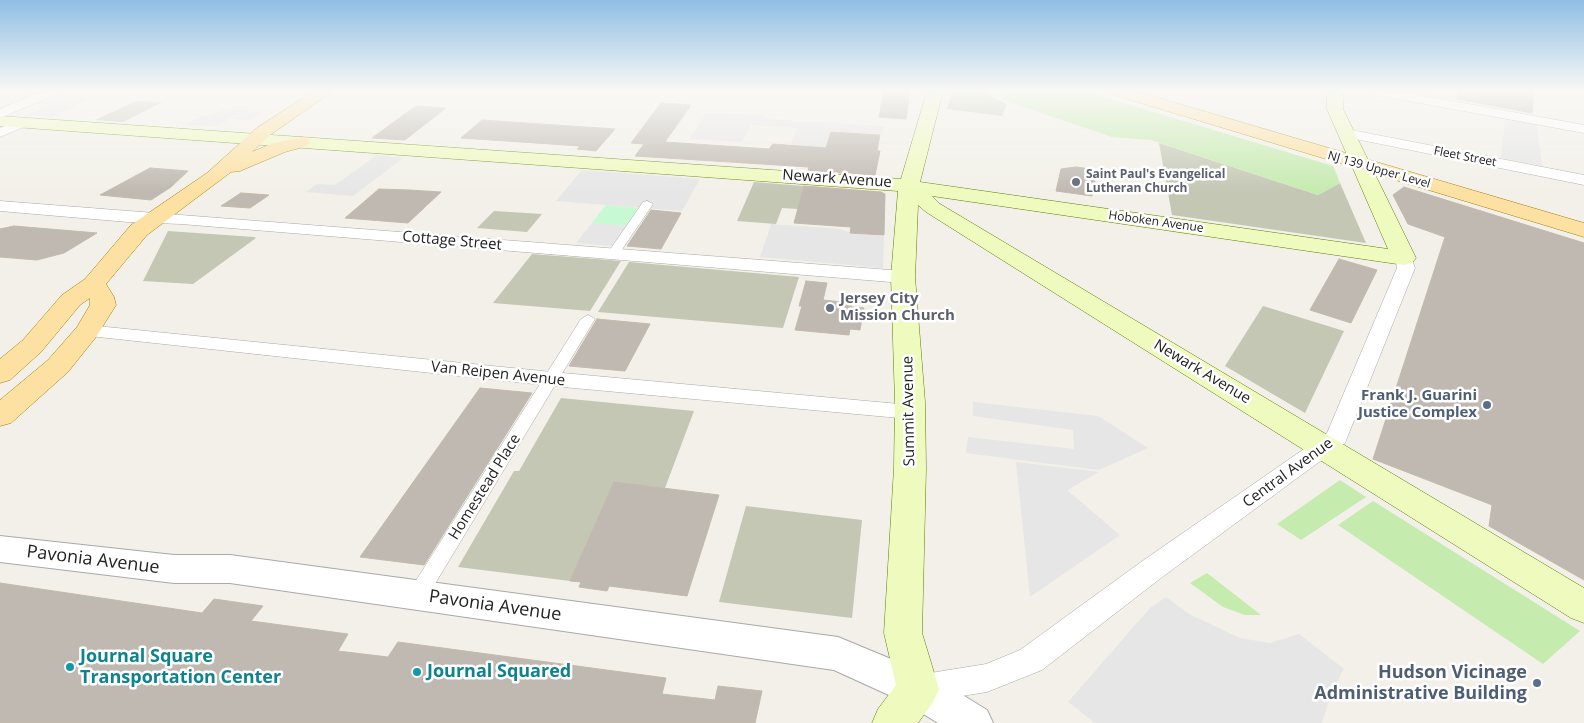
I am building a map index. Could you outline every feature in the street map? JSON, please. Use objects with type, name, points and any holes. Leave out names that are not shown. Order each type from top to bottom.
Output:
[{"type":"main road","name":"Newark Avenue","points":[[64,125],[909,185],[934,208],[1584,608]]},
{"type":"main road","points":[[0,389],[58,312],[94,284],[131,238],[218,173],[255,138],[273,125]]},
{"type":"main road","name":"Summit Avenue","points":[[918,689],[903,633],[910,468],[910,412],[903,277],[909,185],[926,125]]},
{"type":"main road","name":"NJ 139 Upper Level","points":[[1257,125],[1353,148],[1584,230]]},
{"type":"main road","name":"NJ 139 Upper Level","points":[[1273,125],[1584,216]]},
{"type":"main road","points":[[1342,125],[1404,258]]},
{"type":"main road","points":[[218,173],[258,158],[278,148],[301,142]]},
{"type":"main road","name":"Hoboken Avenue","points":[[909,185],[1404,258]]},
{"type":"main road","points":[[0,416],[58,366],[88,331],[103,305],[102,297],[94,284]]},
{"type":"main road","points":[[0,374],[32,346]]},
{"type":"main road","points":[[892,723],[918,689]]},
{"type":"street","points":[[0,132],[17,125]]},
{"type":"street","points":[[1561,125],[1584,129]]},
{"type":"street","name":"Fleet Street","points":[[1353,148],[1584,180]]},
{"type":"street","points":[[613,254],[647,204]]},
{"type":"street","name":"Cottage Street","points":[[0,206],[903,277]]},
{"type":"street","name":"Central Avenue","points":[[918,689],[987,678],[1031,660],[1151,570],[1337,437],[1406,268],[1404,258]]},
{"type":"street","name":"Homestead Place","points":[[417,596],[588,319]]},
{"type":"street","name":"Van Reipen Avenue","points":[[88,331],[552,379],[910,412]]},
{"type":"street","name":"Pavonia Avenue","points":[[0,549],[174,570],[230,569],[838,654],[918,689],[973,723]]},
{"type":"shaded area","points":[[185,125],[219,125],[217,126]]},
{"type":"shaded area","points":[[699,125],[863,125],[884,126],[882,134],[831,131],[826,148],[816,147],[809,167],[783,165],[797,128],[751,125],[742,142],[690,139]]},
{"type":"shaded area","points":[[1504,125],[1537,125],[1542,166],[1501,158]]},
{"type":"shaded area","points":[[1159,143],[1318,195],[1340,183],[1366,243],[1172,215]]},
{"type":"shaded area","points":[[377,155],[403,158],[353,196],[306,192],[317,184],[335,185]]},
{"type":"shaded area","points":[[582,170],[700,179],[682,211],[556,201]]},
{"type":"shaded area","points":[[754,182],[804,186],[798,209],[782,208],[776,224],[737,221]]},
{"type":"shaded area","points":[[494,211],[542,214],[527,232],[477,228]]},
{"type":"shaded area","points":[[592,223],[627,226],[613,246],[576,243]]},
{"type":"shaded area","points":[[771,224],[840,229],[851,233],[884,236],[883,268],[760,257]]},
{"type":"shaded area","points":[[168,231],[256,238],[193,284],[143,281]]},
{"type":"shaded area","points":[[532,254],[621,261],[590,311],[493,303]]},
{"type":"shaded area","points":[[629,262],[799,277],[783,328],[598,312]]},
{"type":"shaded area","points":[[1263,306],[1344,331],[1305,413],[1225,366]]},
{"type":"shaded area","points":[[561,398],[694,411],[665,488],[614,483],[570,581],[458,567],[514,471],[519,471]]},
{"type":"shaded area","points":[[973,402],[1098,416],[1148,448],[1099,470],[966,453],[968,437],[1074,449],[1073,430],[973,416]]},
{"type":"shaded area","points":[[1016,462],[1099,472],[1067,490],[1120,535],[1030,597]]},
{"type":"shaded area","points":[[746,506],[862,520],[852,618],[719,602]]},
{"type":"shaded area","points":[[1166,597],[1189,614],[1240,638],[1270,643],[1299,634],[1344,669],[1332,691],[1322,723],[1095,723],[1068,702],[1150,608]]},
{"type":"green space","points":[[1076,125],[1196,125],[1333,166],[1340,183],[1318,195],[1151,140],[1112,137]]},
{"type":"green space","points":[[606,205],[639,208],[627,226],[592,223]]},
{"type":"green space","points":[[1340,480],[1366,497],[1301,540],[1277,524]]},
{"type":"green space","points":[[1373,501],[1580,631],[1543,664],[1338,525]]},
{"type":"green space","points":[[1207,573],[1261,615],[1245,615],[1223,607],[1190,583]]},
{"type":"building","points":[[390,125],[425,125],[405,140],[372,138]]},
{"type":"building","points":[[476,125],[552,125],[615,129],[596,151],[577,149],[580,146],[461,138]]},
{"type":"building","points":[[645,125],[677,125],[665,142],[769,149],[773,144],[826,148],[831,132],[880,135],[877,151],[880,151],[875,175],[808,171],[809,167],[635,156],[644,144],[631,143]]},
{"type":"building","points":[[150,168],[188,171],[171,187],[151,200],[100,195]]},
{"type":"building","name":"Saint Paul's Evangelical Lutheran Church","points":[[1084,168],[1096,175],[1092,196],[1056,191],[1061,169]]},
{"type":"building","points":[[804,186],[881,192],[885,194],[884,235],[850,233],[851,227],[794,223]]},
{"type":"building","name":"Frank J. Guarini Justice Complex","points":[[1404,187],[1584,243],[1584,580],[1489,526],[1492,505],[1373,459],[1445,237],[1408,224],[1393,195]]},
{"type":"building","points":[[379,189],[441,192],[408,223],[345,218]]},
{"type":"building","points":[[241,193],[269,195],[250,208],[221,206]]},
{"type":"building","points":[[651,210],[681,213],[661,249],[627,246]]},
{"type":"building","points":[[14,226],[97,233],[64,253],[37,260],[0,257],[0,229]]},
{"type":"building","points":[[1339,259],[1377,270],[1351,323],[1310,310]]},
{"type":"building","name":"Jersey City Mission Church","points":[[806,281],[827,283],[823,300],[852,303],[851,307],[864,308],[860,330],[850,329],[849,335],[795,330],[802,306],[799,306]]},
{"type":"building","points":[[597,319],[650,324],[625,371],[569,366]]},
{"type":"building","points":[[480,388],[532,393],[424,565],[360,557]]},
{"type":"building","points":[[614,482],[719,495],[687,596],[609,586],[607,591],[579,587],[581,582],[570,581]]},
{"type":"building","points":[[0,583],[202,613],[214,599],[263,606],[251,621],[348,634],[338,651],[388,657],[398,642],[666,678],[662,694],[715,700],[718,686],[762,691],[755,723],[0,723]]},
{"type":"place","name":"Saint Paul's Evangelical Lutheran Church","points":[[1076,182]]},
{"type":"place","name":"Jersey City Mission Church","points":[[830,308]]},
{"type":"place","name":"Frank J. Guarini Justice Complex","points":[[1487,405]]},
{"type":"place","name":"Journal Square Transportation Center","points":[[70,667]]},
{"type":"place","name":"Journal Squared","points":[[417,672]]},
{"type":"place","name":"Hudson Vicinage Administrative Building","points":[[1537,683]]}]
